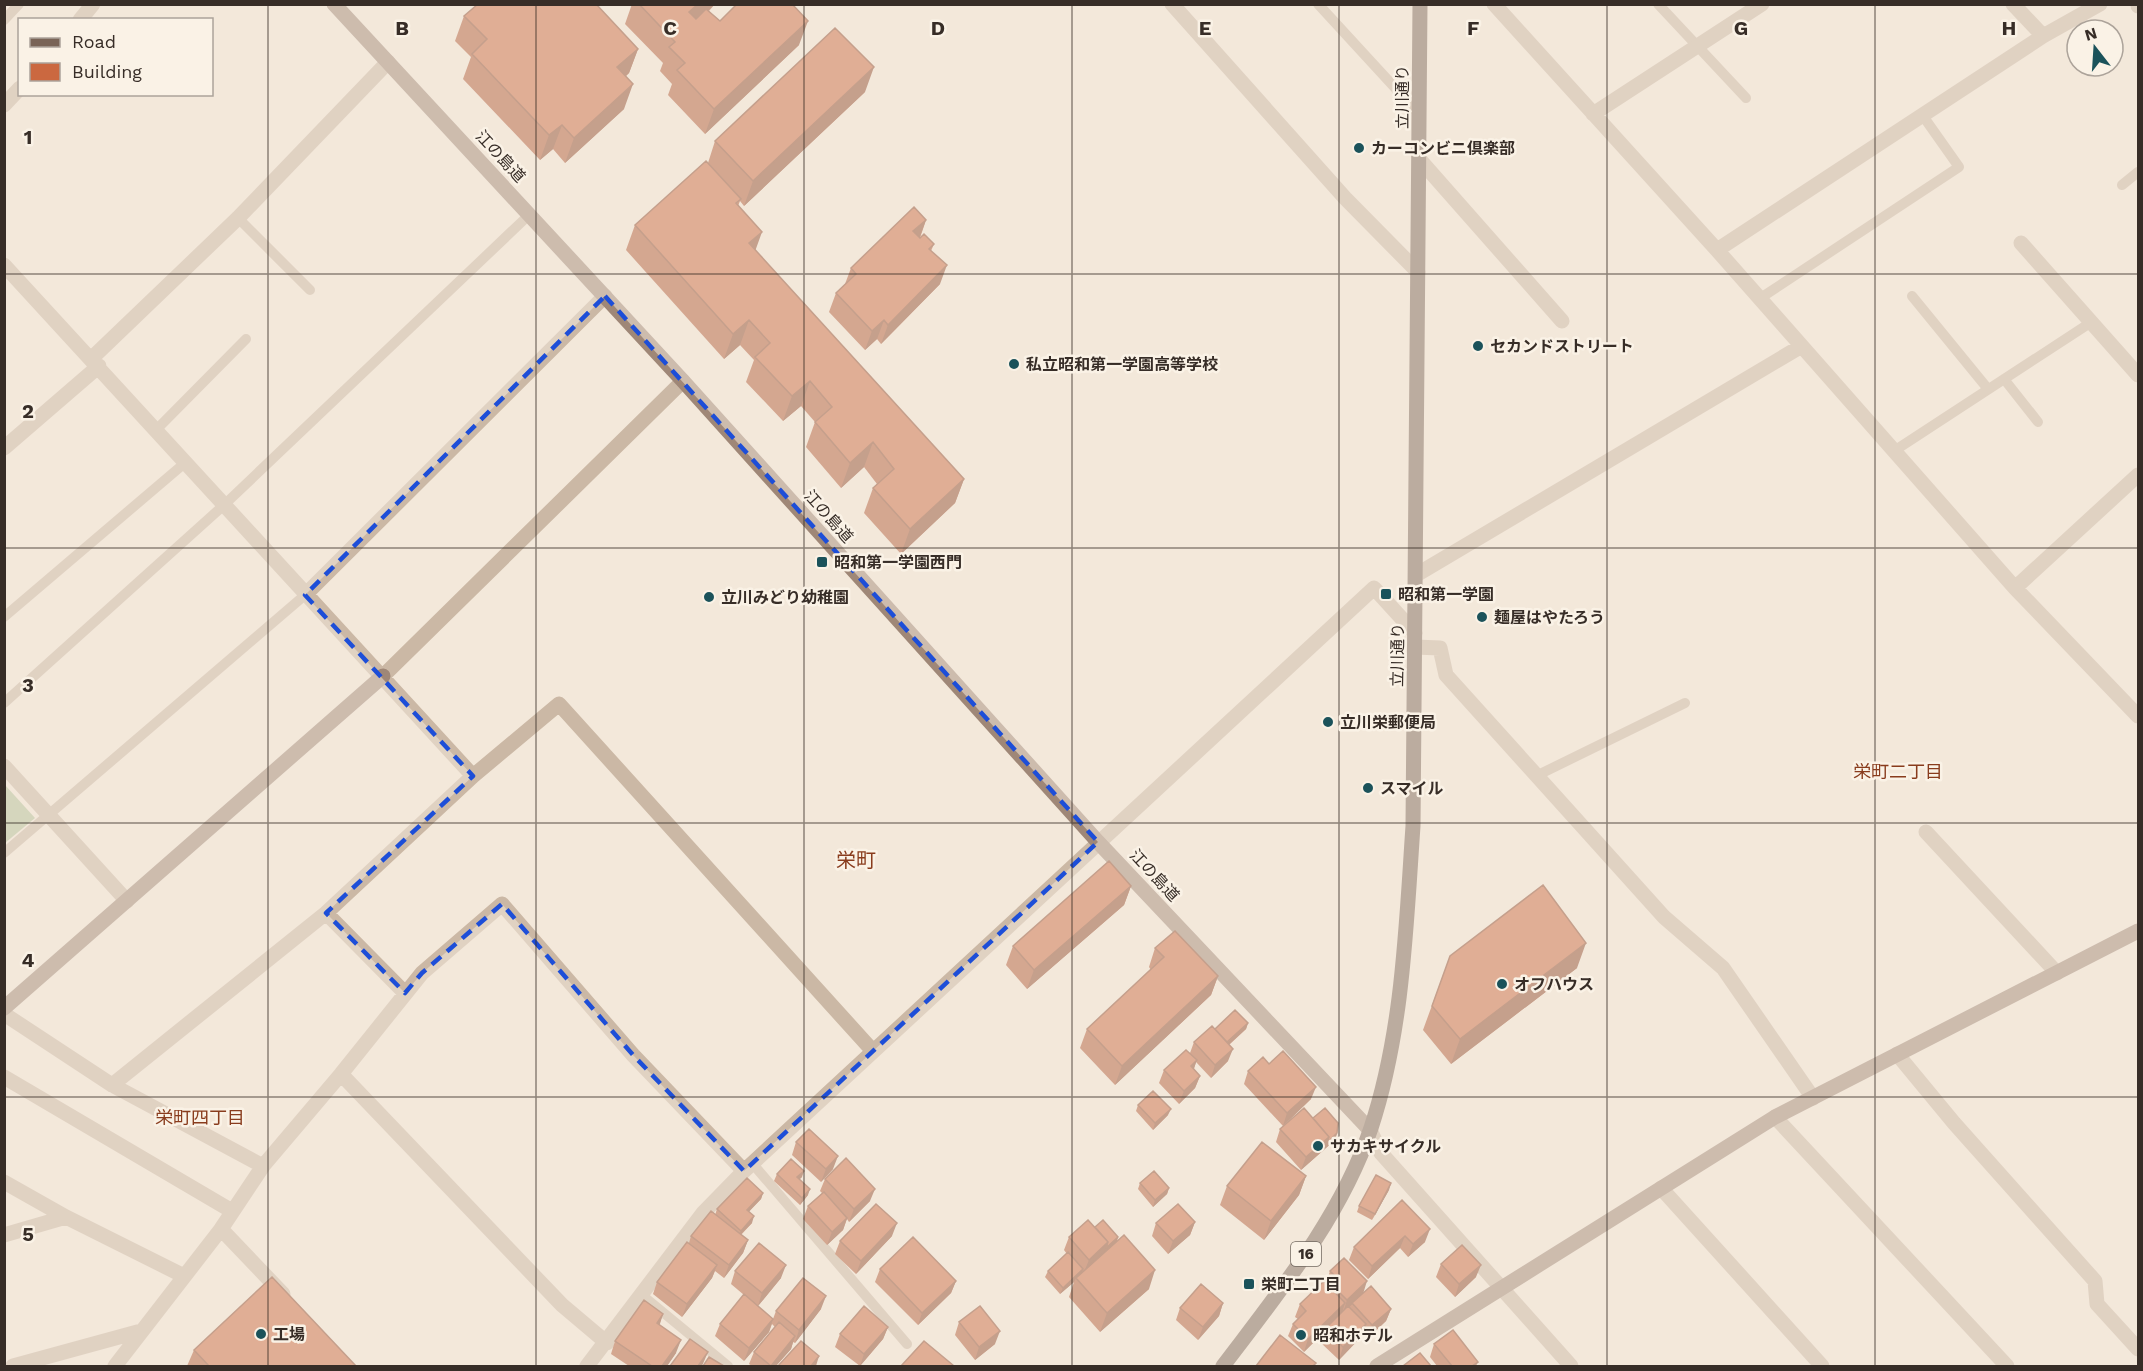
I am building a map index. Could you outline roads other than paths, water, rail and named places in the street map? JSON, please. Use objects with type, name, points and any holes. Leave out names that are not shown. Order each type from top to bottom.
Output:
[{"type":"main road","name":"立川通り","points":[[1223,1366],[1301,1263],[1344,1189],[1371,1130],[1388,1071],[1406,933],[1413,826],[1420,4]]},
{"type":"street","points":[[82,18],[93,4]]},
{"type":"street","name":"江の島道","points":[[334,4],[683,381],[1098,842],[1371,1130]]},
{"type":"street","points":[[1172,4],[1345,198],[1418,272]]},
{"type":"street","points":[[1494,4],[1717,250],[2015,588],[2137,709]]},
{"type":"street","points":[[1593,114],[1762,4]]},
{"type":"street","points":[[2013,4],[2043,36]]},
{"type":"street","points":[[1717,250],[2043,36],[2100,4]]},
{"type":"street","points":[[4,448],[95,362],[388,62]]},
{"type":"street","points":[[4,105],[18,90]]},
{"type":"street","points":[[1420,160],[1562,321]]},
{"type":"street","points":[[2021,243],[2090,323],[2139,375]]},
{"type":"street","points":[[8,274],[95,362],[305,595],[383,676],[473,776]]},
{"type":"street","points":[[305,595],[605,296]]},
{"type":"street","points":[[1416,575],[1800,346]]},
{"type":"street","points":[[4,1008],[383,676],[683,381]]},
{"type":"street","points":[[2015,588],[2139,475]]},
{"type":"street","points":[[587,1366],[607,1343],[704,1214],[748,1167],[1374,588],[1415,640],[1440,648],[1446,675],[1664,917],[1723,968],[1813,1098]]},
{"type":"street","points":[[112,1085],[326,913],[473,776],[559,704],[872,1050]]},
{"type":"street","points":[[4,766],[127,901]]},
{"type":"street","points":[[1926,832],[2057,973]]},
{"type":"street","points":[[116,1366],[141,1330],[220,1229],[263,1166],[341,1074],[405,993],[422,973],[502,904],[633,1055],[748,1167]]},
{"type":"street","points":[[326,913],[405,993]]},
{"type":"street","points":[[1377,1366],[1775,1117],[2139,931]]},
{"type":"street","points":[[4,1014],[112,1085],[263,1166]]},
{"type":"street","points":[[1897,1054],[1954,1123],[2095,1281],[2097,1304],[2139,1349]]},
{"type":"street","points":[[341,1074],[562,1305],[607,1343]]},
{"type":"street","points":[[4,1077],[232,1211]]},
{"type":"street","points":[[1775,1117],[2007,1366]]},
{"type":"street","points":[[1371,1130],[1380,1153],[1571,1366]]},
{"type":"street","points":[[4,1182],[66,1217],[184,1276]]},
{"type":"street","points":[[1661,1188],[1822,1366]]},
{"type":"street","points":[[4,1235],[66,1217]]},
{"type":"street","points":[[220,1229],[295,1306]]},
{"type":"street","points":[[13,1366],[141,1330]]},
{"type":"lane","points":[[4,20],[19,4]]},
{"type":"lane","points":[[1318,4],[1420,115]]},
{"type":"lane","points":[[1658,4],[1746,98]]},
{"type":"lane","points":[[1759,298],[1959,167],[1923,116]]},
{"type":"lane","points":[[2122,185],[2139,172]]},
{"type":"lane","points":[[4,703],[224,505],[530,214]]},
{"type":"lane","points":[[238,218],[310,290]]},
{"type":"lane","points":[[1912,297],[1988,389]]},
{"type":"lane","points":[[1894,451],[2090,323]]},
{"type":"lane","points":[[157,429],[246,339]]},
{"type":"lane","points":[[2004,379],[2038,422]]},
{"type":"lane","points":[[4,617],[186,462]]},
{"type":"lane","points":[[4,853],[305,595]]},
{"type":"lane","points":[[1538,775],[1685,703]]},
{"type":"lane","points":[[748,1167],[907,1344]]},
{"type":"lane","points":[[642,1295],[728,1366]]},
{"type":"place","name":"カーコンビニ倶楽部","points":[[1359,148]]},
{"type":"place","name":"セカンドストリート","points":[[1478,346]]},
{"type":"place","name":"私立昭和第一学園高等学校","points":[[1014,364]]},
{"type":"place","name":"昭和第一学園西門","points":[[822,562]]},
{"type":"place","name":"昭和第一学園","points":[[1386,594]]},
{"type":"place","name":"立川みどり幼稚園","points":[[709,597]]},
{"type":"place","name":"麺屋はやたろう","points":[[1482,617]]},
{"type":"place","name":"立川栄郵便局","points":[[1328,722]]},
{"type":"place","name":"スマイル","points":[[1368,788]]},
{"type":"place","name":"オフハウス","points":[[1502,984]]},
{"type":"place","name":"サカキサイクル","points":[[1318,1146]]},
{"type":"place","name":"栄町二丁目","points":[[1249,1284]]},
{"type":"place","name":"工場","points":[[261,1334]]},
{"type":"place","name":"昭和ホテル","points":[[1301,1335]]},
{"type":"district","name":"栄町二丁目","points":[[1898,772]]},
{"type":"district","name":"栄町","points":[[856,860]]},
{"type":"district","name":"栄町四丁目","points":[[200,1118]]}]
